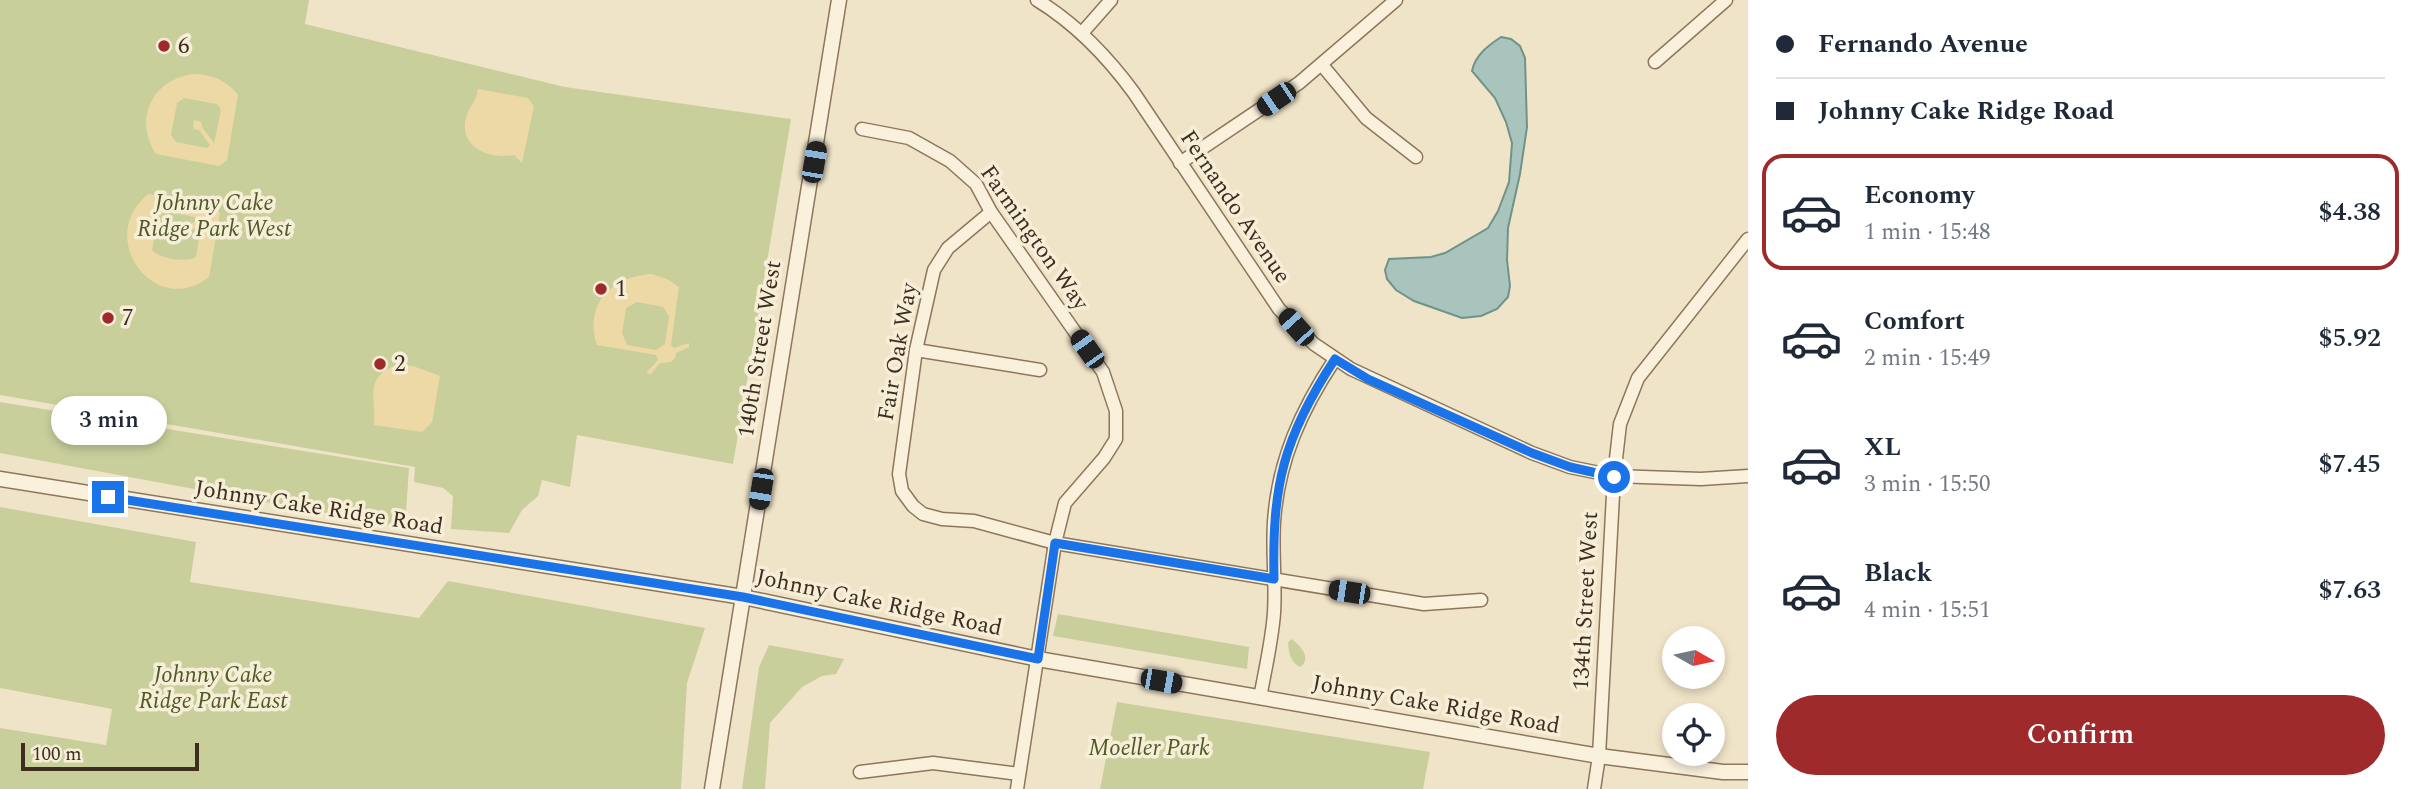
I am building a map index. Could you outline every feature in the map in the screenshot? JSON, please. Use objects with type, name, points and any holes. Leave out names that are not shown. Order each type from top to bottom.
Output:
[{"type":"street","name":"140th Street West","points":[[712,789],[839,0]]},
{"type":"street","name":"Fernando Avenue","points":[[1037,0],[1082,33],[1122,77],[1279,309],[1314,344],[1335,359],[1368,379],[1532,453],[1570,467],[1614,477],[1701,479],[1748,476]]},
{"type":"street","points":[[1082,33],[1111,0]]},
{"type":"street","points":[[1180,163],[1322,65],[1396,0]]},
{"type":"street","points":[[1655,62],[1726,0]]},
{"type":"street","points":[[1322,65],[1366,118],[1416,157]]},
{"type":"street","name":"Farmington Way","points":[[862,129],[909,138],[950,161],[976,184],[991,212],[1103,372],[1116,411],[1116,439],[1104,458],[1065,503],[1055,543],[1017,789]]},
{"type":"street","name":"Fair Oak Way","points":[[991,212],[948,248],[934,270],[916,350],[899,474],[902,491],[912,506],[923,514],[943,519],[974,521],[1055,543]]},
{"type":"street","name":"134th Street West","points":[[1594,789],[1599,756],[1614,477],[1620,425],[1638,377],[1748,239]]},
{"type":"street","points":[[916,350],[1040,370]]},
{"type":"street","points":[[1260,698],[1274,615],[1274,522],[1285,458],[1305,408],[1335,359]]},
{"type":"street","name":"Johnny Cake Ridge Road","points":[[0,479],[743,597],[1038,659],[1599,756],[1723,772],[1748,772]]},
{"type":"street","points":[[1055,543],[1424,604],[1481,600]]},
{"type":"street","points":[[860,772],[933,763],[1019,774]]},
{"type":"green space","name":"Johnny Cake Ridge Park West","points":[[0,0],[309,0],[305,24],[565,87],[791,119],[733,464],[577,435],[570,487],[542,480],[538,496],[522,510],[509,533],[451,529],[453,496],[443,488],[414,482],[415,467],[0,395]]},
{"type":"green space","points":[[0,402],[409,468],[405,528],[0,453]]},
{"type":"green space","name":"Johnny Cake Ridge Park East","points":[[0,507],[196,542],[190,582],[419,618],[448,581],[705,628],[687,683],[681,789],[0,789],[0,728],[106,745],[112,709],[0,688]]},
{"type":"green space","points":[[1058,614],[1249,647],[1247,669],[1053,636]]},
{"type":"green space","points":[[1291,639],[1305,656],[1300,667],[1291,657],[1288,643]]},
{"type":"green space","points":[[769,645],[844,659],[836,674],[822,676],[802,687],[770,723],[765,789],[742,789],[759,667]]},
{"type":"green space","name":"Moeller Park","points":[[1117,702],[1430,752],[1423,789],[1100,789]]},
{"type":"sand","points":[[192,74],[206,75],[229,85],[238,95],[227,160],[219,166],[156,154],[147,128],[150,104],[157,93],[178,78]],"holes":[[[184,98],[217,104],[221,110],[214,143],[201,122],[195,120],[194,129],[199,130],[210,145],[207,148],[176,142],[171,135],[177,103]]]},
{"type":"sand","points":[[478,89],[528,98],[534,106],[522,163],[514,155],[485,153],[470,142],[465,125]]},
{"type":"sand","points":[[148,194],[213,204],[220,213],[209,277],[189,287],[170,288],[152,281],[138,268],[130,251],[127,232],[133,212]],"holes":[[[165,211],[199,218],[182,231],[176,232],[175,236],[178,240],[202,223],[196,257],[186,260],[173,259],[152,250],[158,218]]]},
{"type":"sand","points":[[652,274],[679,287],[671,345],[674,348],[689,343],[689,347],[676,353],[671,362],[660,363],[651,374],[646,373],[658,360],[656,355],[597,345],[594,330],[594,316],[605,295],[614,286],[638,276]],"holes":[[[637,302],[663,307],[669,316],[665,344],[656,350],[627,345],[622,333],[626,308]]]},
{"type":"sand","points":[[397,365],[413,366],[440,376],[432,422],[422,432],[374,425],[375,383],[386,370]]},
{"type":"water","points":[[1501,37],[1511,39],[1520,46],[1525,58],[1527,127],[1508,228],[1507,260],[1510,286],[1508,297],[1497,309],[1481,316],[1462,318],[1414,301],[1396,290],[1387,279],[1385,270],[1389,259],[1431,257],[1445,253],[1488,228],[1498,211],[1509,182],[1512,143],[1495,98],[1472,71],[1479,55]]},
{"type":"place","name":"6","points":[[164,46]]},
{"type":"place","name":"1","points":[[601,289]]},
{"type":"place","name":"7","points":[[108,318]]},
{"type":"place","name":"2","points":[[380,364]]},
{"type":"route","points":[[108,497],[743,597],[1038,659],[1055,543],[1274,579],[1274,522],[1285,458],[1305,408],[1335,359],[1368,379],[1532,453],[1570,467],[1614,477]]}]
